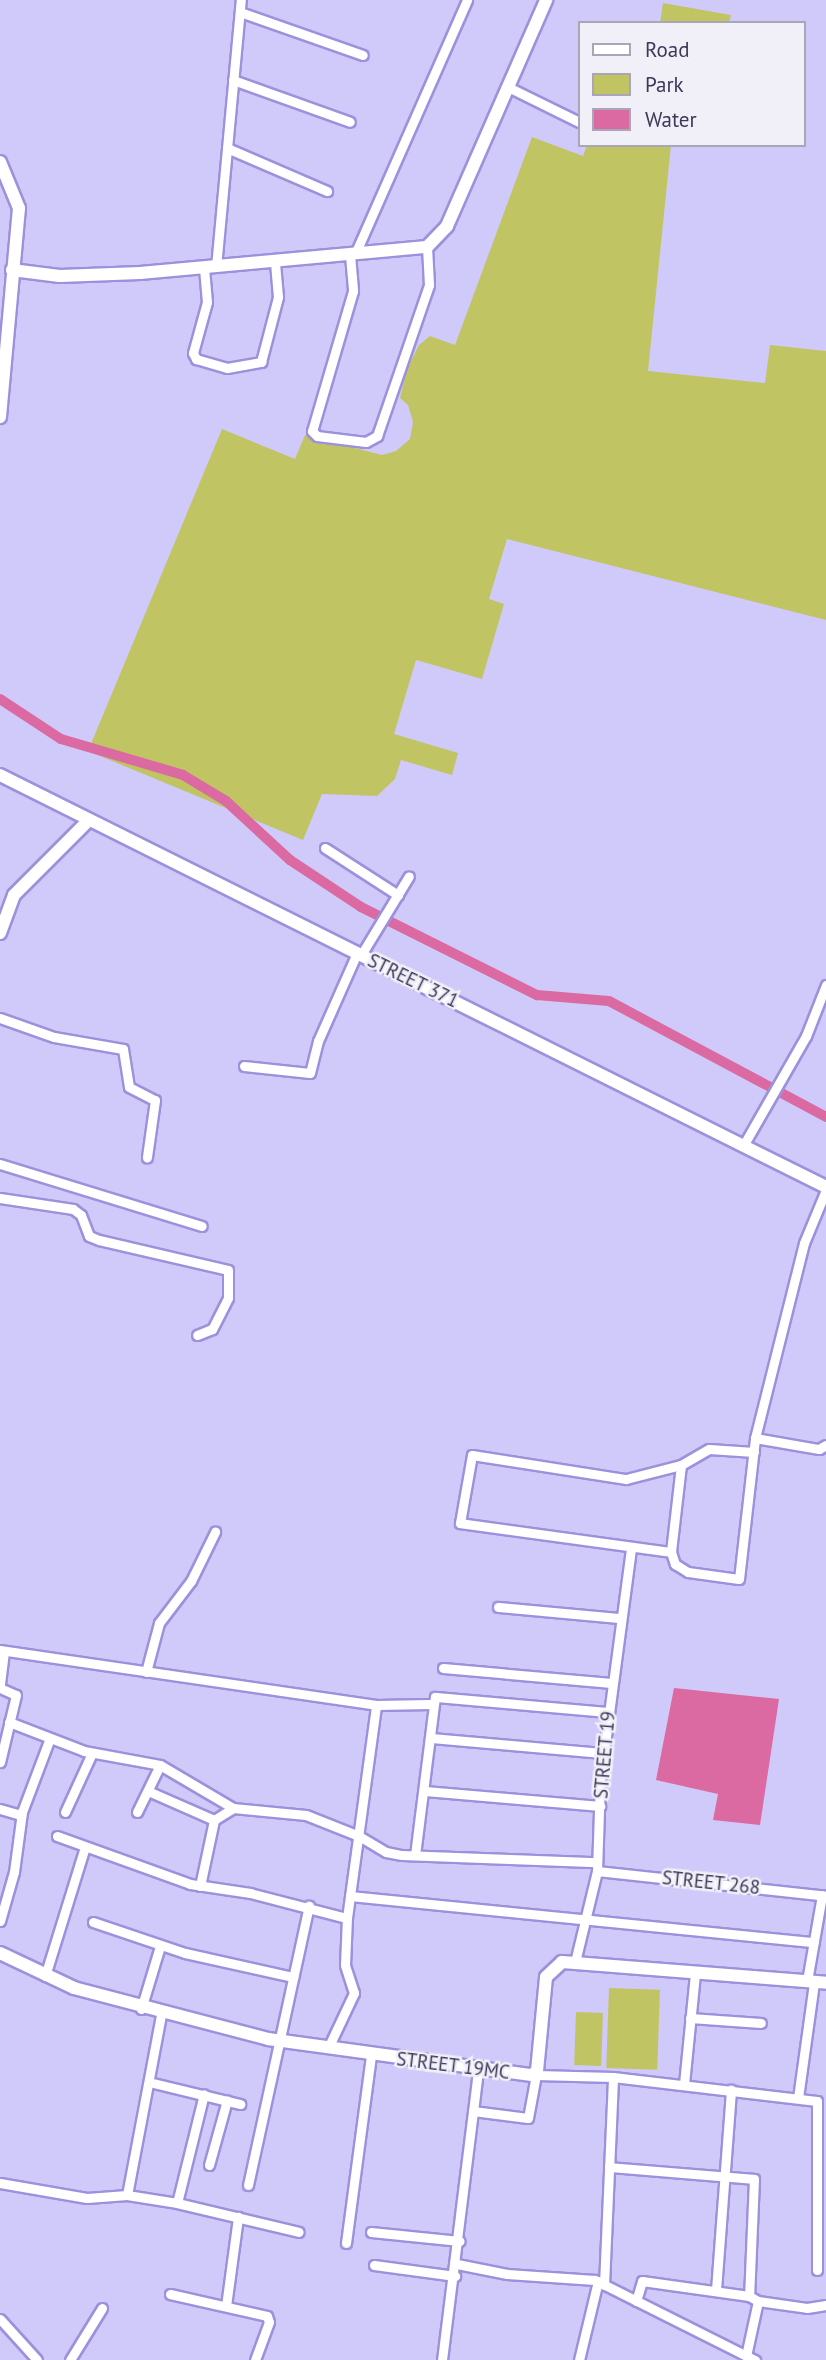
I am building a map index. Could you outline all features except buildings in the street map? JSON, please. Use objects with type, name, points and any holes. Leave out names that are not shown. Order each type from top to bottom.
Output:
[{"type":"street","points":[[241,0],[227,148],[207,302],[193,353],[196,359],[227,368],[261,362],[278,296],[275,261]]},
{"type":"street","points":[[427,247],[429,285],[377,436],[366,442],[317,436],[312,431],[353,291],[353,255],[467,0]]},
{"type":"street","points":[[12,270],[60,276],[210,267],[427,247],[447,226],[546,0]]},
{"type":"street","points":[[240,12],[363,55]]},
{"type":"street","points":[[233,80],[350,122]]},
{"type":"street","points":[[508,87],[578,122]]},
{"type":"street","points":[[227,148],[327,191]]},
{"type":"street","points":[[0,162],[18,199],[0,417]]},
{"type":"street","name":"STREET 371","points":[[0,775],[826,1189]]},
{"type":"street","points":[[1,927],[14,895],[89,820]]},
{"type":"street","points":[[325,848],[398,895]]},
{"type":"street","points":[[244,1066],[310,1073],[359,954],[409,876]]},
{"type":"street","points":[[743,1146],[806,1036],[826,985]]},
{"type":"street","points":[[0,1018],[54,1037],[123,1049],[129,1087],[155,1100],[147,1157]]},
{"type":"street","points":[[0,1164],[202,1226]]},
{"type":"street","points":[[681,1465],[671,1552],[680,1569],[739,1579],[755,1438],[804,1243],[826,1189]]},
{"type":"street","points":[[0,1198],[73,1209],[81,1216],[89,1236],[99,1240],[228,1270],[228,1298],[212,1329],[197,1335]]},
{"type":"street","points":[[755,1438],[819,1449],[826,1445]]},
{"type":"street","points":[[671,1552],[460,1523],[471,1455],[626,1479],[681,1465],[709,1449],[754,1452]]},
{"type":"street","points":[[146,1672],[159,1623],[191,1581],[215,1532]]},
{"type":"street","name":"STREET 19","points":[[575,1962],[597,1866],[603,1753],[631,1548]]},
{"type":"street","points":[[498,1606],[620,1618]]},
{"type":"street","points":[[0,1762],[16,1695],[0,1686],[2,1651],[376,1705],[431,1704]]},
{"type":"street","points":[[443,1668],[611,1683]]},
{"type":"street","points":[[415,1855],[425,1791],[431,1704],[439,1695],[608,1712]]},
{"type":"street","points":[[328,2048],[354,1993],[345,1965],[347,1918],[376,1705]]},
{"type":"street","points":[[9,1722],[92,1753],[160,1765],[233,1808],[214,1820],[201,1886]]},
{"type":"street","points":[[0,1922],[14,1872],[22,1815],[50,1738]]},
{"type":"street","points":[[430,1738],[603,1753]]},
{"type":"street","points":[[65,1812],[92,1753]]},
{"type":"street","points":[[137,1812],[160,1765]]},
{"type":"street","points":[[148,1791],[214,1820]]},
{"type":"street","points":[[425,1791],[600,1806]]},
{"type":"street","name":"STREET 268","points":[[233,1808],[306,1815],[359,1836],[386,1852],[597,1866],[824,1895]]},
{"type":"street","points":[[0,1809],[22,1815]]},
{"type":"street","points":[[57,1836],[201,1886],[309,1906],[347,1918]]},
{"type":"street","points":[[45,1976],[85,1847]]},
{"type":"street","points":[[798,2098],[816,1982],[814,1942],[824,1895]]},
{"type":"street","points":[[350,1896],[814,1942]]},
{"type":"street","points":[[248,2185],[309,1906]]},
{"type":"street","points":[[93,1922],[160,1945],[293,1977]]},
{"type":"street","points":[[141,2009],[160,1945]]},
{"type":"street","name":"STREET 19MC","points":[[0,1953],[45,1976],[141,2009],[279,2042],[478,2070],[536,2075],[546,1977],[556,1964],[575,1962]]},
{"type":"street","points":[[575,1962],[816,1982]]},
{"type":"street","points":[[684,2084],[695,1974]]},
{"type":"street","points":[[127,2195],[161,2015]]},
{"type":"street","points":[[691,2018],[761,2022]]},
{"type":"street","points":[[346,2243],[371,2055]]},
{"type":"street","points":[[442,2360],[460,2241],[478,2070]]},
{"type":"street","points":[[473,2111],[528,2118],[536,2075],[613,2077],[684,2084],[798,2098],[820,2104],[817,2270]]},
{"type":"street","points":[[579,2360],[601,2283],[613,2077]]},
{"type":"street","points":[[149,2082],[240,2104]]},
{"type":"street","points":[[716,2290],[731,2090]]},
{"type":"street","points":[[177,2203],[204,2094]]},
{"type":"street","points":[[209,2165],[227,2100]]},
{"type":"street","points":[[609,2166],[755,2180],[748,2296]]},
{"type":"street","points":[[0,2183],[87,2198],[127,2195],[177,2203],[299,2232]]},
{"type":"street","points":[[226,2306],[238,2217]]},
{"type":"street","points":[[371,2232],[460,2241]]},
{"type":"street","points":[[457,2264],[507,2274],[601,2283],[751,2358],[758,2301]]},
{"type":"street","points":[[374,2265],[455,2276]]},
{"type":"street","points":[[636,2301],[642,2281],[716,2290],[748,2296],[758,2301],[807,2308],[826,2305]]},
{"type":"street","points":[[170,2294],[270,2319],[255,2360]]},
{"type":"street","points":[[70,2360],[102,2308]]},
{"type":"street","points":[[0,2319],[37,2360]]},
{"type":"green space","points":[[663,3],[731,15],[730,21],[660,21]]},
{"type":"green space","points":[[532,137],[583,156],[586,147],[671,147],[648,371],[765,383],[770,345],[826,351],[826,620],[507,539],[489,599],[504,604],[482,679],[416,660],[394,734],[458,753],[452,775],[401,760],[395,779],[377,796],[322,794],[303,840],[88,751],[222,429],[295,459],[305,435],[382,455],[396,451],[410,439],[413,422],[408,405],[400,398],[407,369],[419,345],[430,336],[455,345]]},
{"type":"green space","points":[[609,1988],[660,1990],[657,2070],[606,2068]]},
{"type":"green space","points":[[576,2012],[603,2013],[601,2066],[574,2065]]},
{"type":"water","points":[[674,1688],[779,1699],[760,1825],[713,1820],[718,1794],[656,1780]]},
{"type":"waterway","points":[[0,699],[61,739],[183,775],[226,801],[290,860],[361,907],[537,995],[609,1001],[826,1117]]}]
